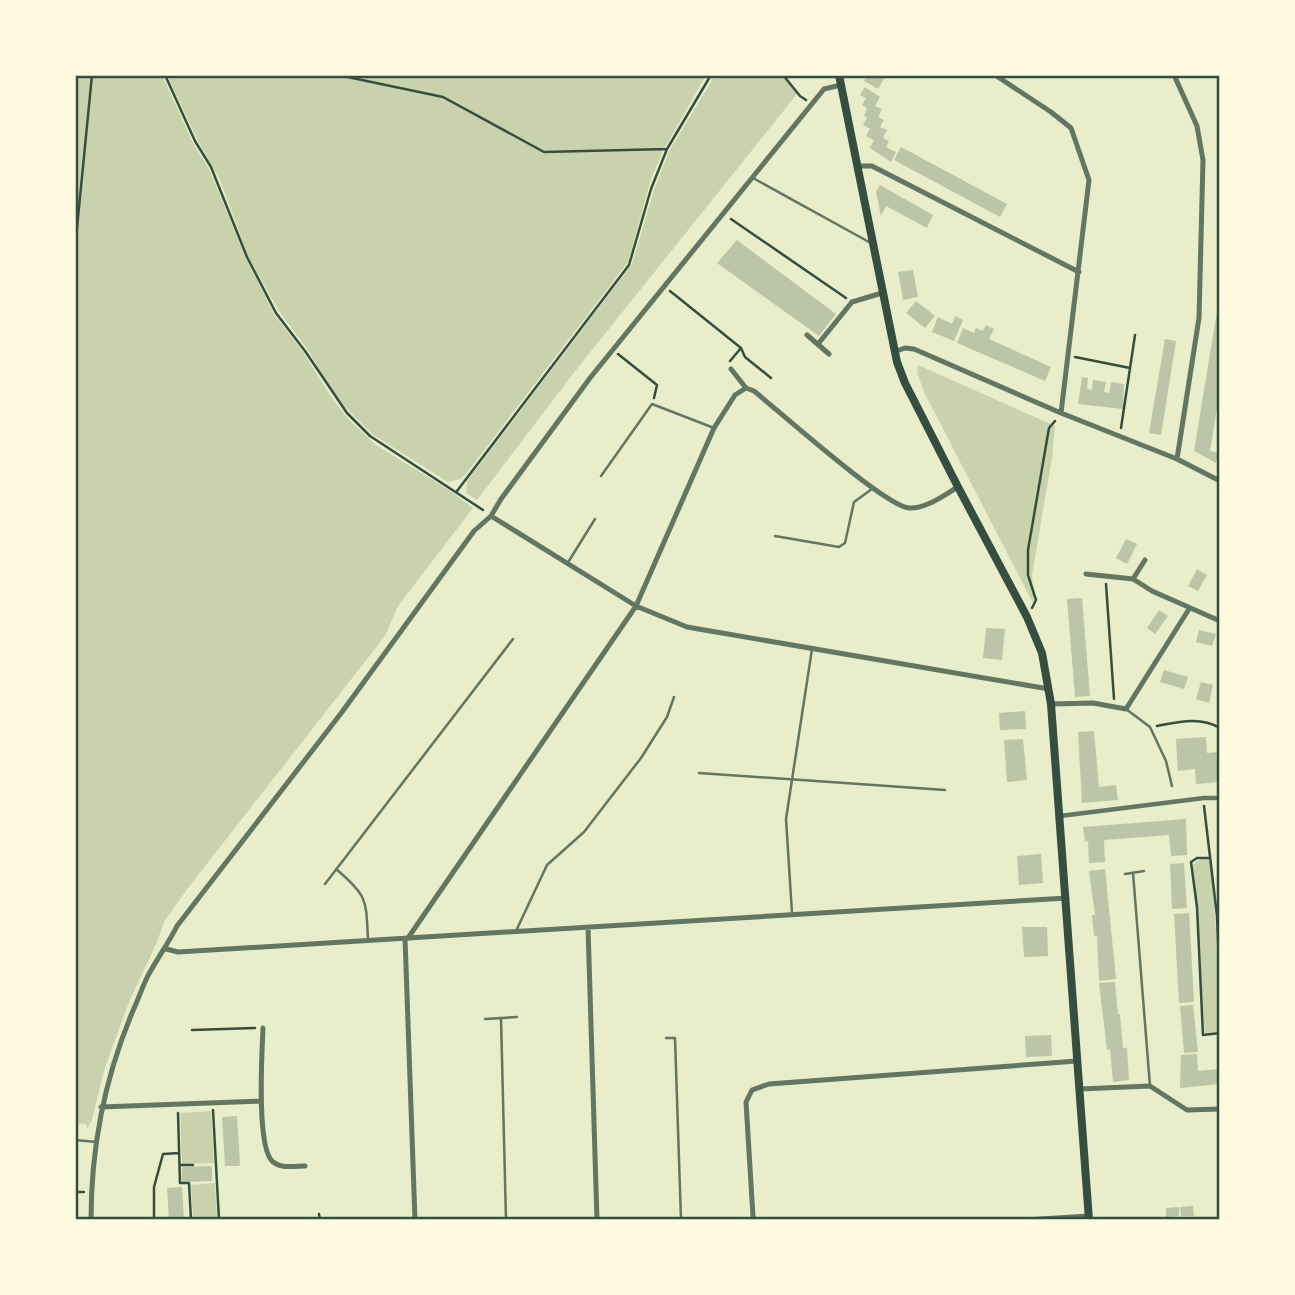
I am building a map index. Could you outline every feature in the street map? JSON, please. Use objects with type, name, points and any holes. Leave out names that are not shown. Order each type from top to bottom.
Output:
[{"type":"main road","points":[[839,75],[894,352],[905,383],[1027,617],[1042,653],[1051,704],[1067,898],[1088,1218]]},
{"type":"street","points":[[995,75],[1071,128],[1089,180],[1061,413]]},
{"type":"street","points":[[1174,75],[1196,126],[1203,160],[1199,318],[1177,458]]},
{"type":"street","points":[[91,1220],[91,1192],[101,1107],[117,1049],[150,972],[166,949],[177,926],[342,712],[474,531],[491,516],[613,350],[824,89],[841,85]]},
{"type":"street","points":[[858,166],[872,166],[1079,272]]},
{"type":"street","points":[[818,344],[852,302],[882,293]]},
{"type":"street","points":[[807,335],[830,354]]},
{"type":"street","points":[[894,352],[905,348],[915,349],[1061,413],[1177,458],[1220,481]]},
{"type":"street","points":[[729,367],[746,388],[754,391],[872,489],[896,505],[919,508],[958,487]]},
{"type":"street","points":[[415,1220],[407,938],[636,607],[714,428],[734,395],[746,388]]},
{"type":"street","points":[[491,516],[636,607],[687,627],[1049,689]]},
{"type":"street","points":[[1133,579],[1145,560]]},
{"type":"street","points":[[1086,574],[1133,579],[1189,609],[1220,621]]},
{"type":"street","points":[[1051,704],[1093,703],[1126,709],[1189,609]]},
{"type":"street","points":[[1059,816],[1220,798]]},
{"type":"street","points":[[166,949],[178,952],[1067,898]]},
{"type":"street","points":[[588,927],[597,1220]]},
{"type":"street","points":[[263,1028],[261,1101],[267,1154],[274,1162],[285,1167],[305,1166]]},
{"type":"street","points":[[755,1220],[747,1102],[752,1090],[769,1084],[1077,1061]]},
{"type":"street","points":[[1080,1089],[1150,1086],[1187,1110],[1220,1109]]},
{"type":"street","points":[[101,1107],[261,1101]]},
{"type":"street","points":[[1025,1220],[1088,1218]]},
{"type":"lane","points":[[753,178],[872,243]]},
{"type":"lane","points":[[601,476],[652,404],[714,428]]},
{"type":"lane","points":[[775,536],[839,547],[845,543],[853,502],[872,489]]},
{"type":"lane","points":[[567,564],[595,519]]},
{"type":"lane","points":[[325,884],[513,639]]},
{"type":"lane","points":[[792,915],[786,819],[813,649]]},
{"type":"lane","points":[[516,931],[547,865],[584,832],[641,758],[667,717],[674,697]]},
{"type":"lane","points":[[1126,709],[1150,727],[1166,761],[1172,786]]},
{"type":"lane","points":[[699,774],[945,790]]},
{"type":"lane","points":[[336,869],[357,887],[365,898],[368,940]]},
{"type":"lane","points":[[1125,874],[1144,871]]},
{"type":"lane","points":[[1133,873],[1150,1086]]},
{"type":"lane","points":[[485,1019],[517,1017]]},
{"type":"lane","points":[[501,1018],[506,1220]]},
{"type":"lane","points":[[666,1038],[675,1038],[681,1220]]},
{"type":"lane","points":[[75,1140],[97,1142]]},
{"type":"path","points":[[75,248],[92,75]]},
{"type":"path","points":[[165,75],[195,141],[211,167],[247,257],[276,313],[346,413],[370,436],[457,491],[491,516]]},
{"type":"path","points":[[338,75],[443,97],[544,152],[667,149]]},
{"type":"path","points":[[457,491],[629,265],[667,149],[711,75]]},
{"type":"path","points":[[783,75],[800,96],[812,104]]},
{"type":"path","points":[[723,213],[852,302]]},
{"type":"path","points":[[664,286],[741,348],[745,357],[771,378]]},
{"type":"path","points":[[1118,436],[1135,335]]},
{"type":"path","points":[[729,367],[741,348]]},
{"type":"path","points":[[613,350],[657,385],[652,404]]},
{"type":"path","points":[[1069,356],[1130,368]]},
{"type":"path","points":[[1027,617],[1036,600],[1027,575],[1036,499],[1049,428],[1061,413]]},
{"type":"path","points":[[1105,575],[1115,706]]},
{"type":"path","points":[[1150,727],[1200,720],[1220,728]]},
{"type":"path","points":[[1204,798],[1217,916],[1220,990]]},
{"type":"path","points":[[1209,858],[1197,858],[1191,862],[1203,1035],[1220,1033]]},
{"type":"path","points":[[192,1030],[263,1028]]},
{"type":"path","points":[[213,1104],[219,1220]]},
{"type":"path","points":[[178,1105],[180,1183],[189,1183],[191,1220]]},
{"type":"path","points":[[153,1220],[154,1187],[163,1154],[179,1153]]},
{"type":"path","points":[[180,1165],[193,1165]]},
{"type":"path","points":[[319,1214],[320,1220]]},
{"type":"green space","points":[[75,75],[162,75],[193,143],[209,169],[246,258],[274,314],[303,352],[330,395],[348,419],[376,445],[473,508],[398,606],[385,636],[164,922],[129,1002],[104,1070],[92,1120],[87,1129],[86,1124],[75,1123]]},
{"type":"green space","points":[[167,75],[706,75],[663,151],[651,179],[628,262],[466,474],[460,479],[448,482],[372,434],[345,407],[331,388],[278,310],[248,256],[220,180]]},
{"type":"green space","points":[[715,75],[782,75],[797,94],[576,370],[477,500],[466,493],[467,481],[632,264],[654,190],[669,151]]},
{"type":"green space","points":[[918,365],[1055,426],[1032,575],[1034,605],[924,392],[917,372]]},
{"type":"green space","points":[[1206,859],[1211,862],[1220,1032],[1205,1033],[1193,865]]},
{"type":"green space","points":[[211,1111],[214,1163],[182,1164],[180,1113]]},
{"type":"green space","points":[[215,1183],[217,1220],[193,1220],[191,1185]]},
{"type":"building","points":[[867,75],[886,75],[878,89],[864,81]]},
{"type":"building","points":[[865,87],[880,97],[875,106],[882,109],[878,117],[884,120],[880,127],[887,130],[883,138],[889,141],[886,147],[896,152],[891,162],[870,148],[874,140],[866,136],[870,129],[863,125],[867,118],[864,116],[867,108],[862,105],[866,98],[860,95]]},
{"type":"building","points":[[901,147],[1007,204],[1000,217],[894,160]]},
{"type":"building","points":[[880,185],[933,215],[927,228],[886,206],[881,216],[876,192]]},
{"type":"building","points":[[737,240],[836,314],[819,336],[717,263]]},
{"type":"building","points":[[913,270],[918,297],[903,300],[898,272]]},
{"type":"building","points":[[916,301],[935,316],[925,328],[906,313]]},
{"type":"building","points":[[1218,305],[1220,390],[1210,451],[1219,453],[1216,463],[1194,451]]},
{"type":"building","points":[[955,316],[963,320],[954,341],[932,332],[938,317],[952,324]]},
{"type":"building","points":[[986,325],[994,329],[989,339],[1051,367],[1045,381],[957,343],[963,328],[974,333],[976,328],[983,331]]},
{"type":"building","points":[[1165,339],[1176,341],[1161,435],[1149,433]]},
{"type":"building","points":[[1082,377],[1088,378],[1087,389],[1092,390],[1093,380],[1106,382],[1104,392],[1109,393],[1111,382],[1124,384],[1123,409],[1078,404]]},
{"type":"building","points":[[1126,539],[1137,544],[1127,564],[1116,558]]},
{"type":"building","points":[[1197,569],[1207,575],[1198,591],[1188,586]]},
{"type":"building","points":[[1082,598],[1090,696],[1075,697],[1067,599]]},
{"type":"building","points":[[1159,610],[1168,616],[1155,634],[1147,628]]},
{"type":"building","points":[[986,628],[1005,629],[1002,660],[983,658]]},
{"type":"building","points":[[1199,630],[1216,634],[1212,646],[1196,642]]},
{"type":"building","points":[[1164,670],[1188,677],[1184,689],[1160,682]]},
{"type":"building","points":[[1201,682],[1213,685],[1209,703],[1196,699]]},
{"type":"building","points":[[1025,711],[1026,729],[1000,730],[999,713]]},
{"type":"building","points":[[1094,731],[1099,787],[1116,785],[1118,800],[1082,803],[1078,732]]},
{"type":"building","points":[[1206,737],[1207,753],[1220,752],[1220,782],[1196,784],[1195,769],[1178,771],[1176,739]]},
{"type":"building","points":[[1023,739],[1027,780],[1007,782],[1004,740]]},
{"type":"building","points":[[1186,819],[1187,855],[1171,856],[1169,835],[1104,840],[1105,862],[1089,863],[1088,841],[1085,842],[1083,827]]},
{"type":"building","points":[[1041,854],[1043,883],[1019,885],[1017,856]]},
{"type":"building","points":[[1184,863],[1187,908],[1172,909],[1170,864]]},
{"type":"building","points":[[1105,869],[1116,979],[1099,981],[1089,871]]},
{"type":"building","points":[[1189,913],[1194,1002],[1179,1003],[1174,914]]},
{"type":"building","points":[[1022,927],[1047,927],[1048,956],[1024,957]]},
{"type":"building","points":[[1115,982],[1123,1048],[1127,1048],[1129,1080],[1113,1082],[1099,983]]},
{"type":"building","points":[[1193,1005],[1198,1052],[1184,1053],[1180,1006]]},
{"type":"building","points":[[1051,1035],[1052,1056],[1026,1057],[1025,1036]]},
{"type":"building","points":[[1197,1054],[1198,1071],[1220,1069],[1220,1084],[1180,1088],[1181,1055]]},
{"type":"building","points":[[237,1116],[240,1166],[225,1166],[222,1117]]},
{"type":"building","points":[[212,1166],[212,1181],[182,1182],[182,1167]]},
{"type":"building","points":[[182,1187],[184,1220],[169,1220],[167,1188]]},
{"type":"building","points":[[1193,1206],[1194,1216],[1181,1216],[1180,1207]]},
{"type":"building","points":[[1179,1207],[1179,1216],[1166,1217],[1166,1208]]}]
